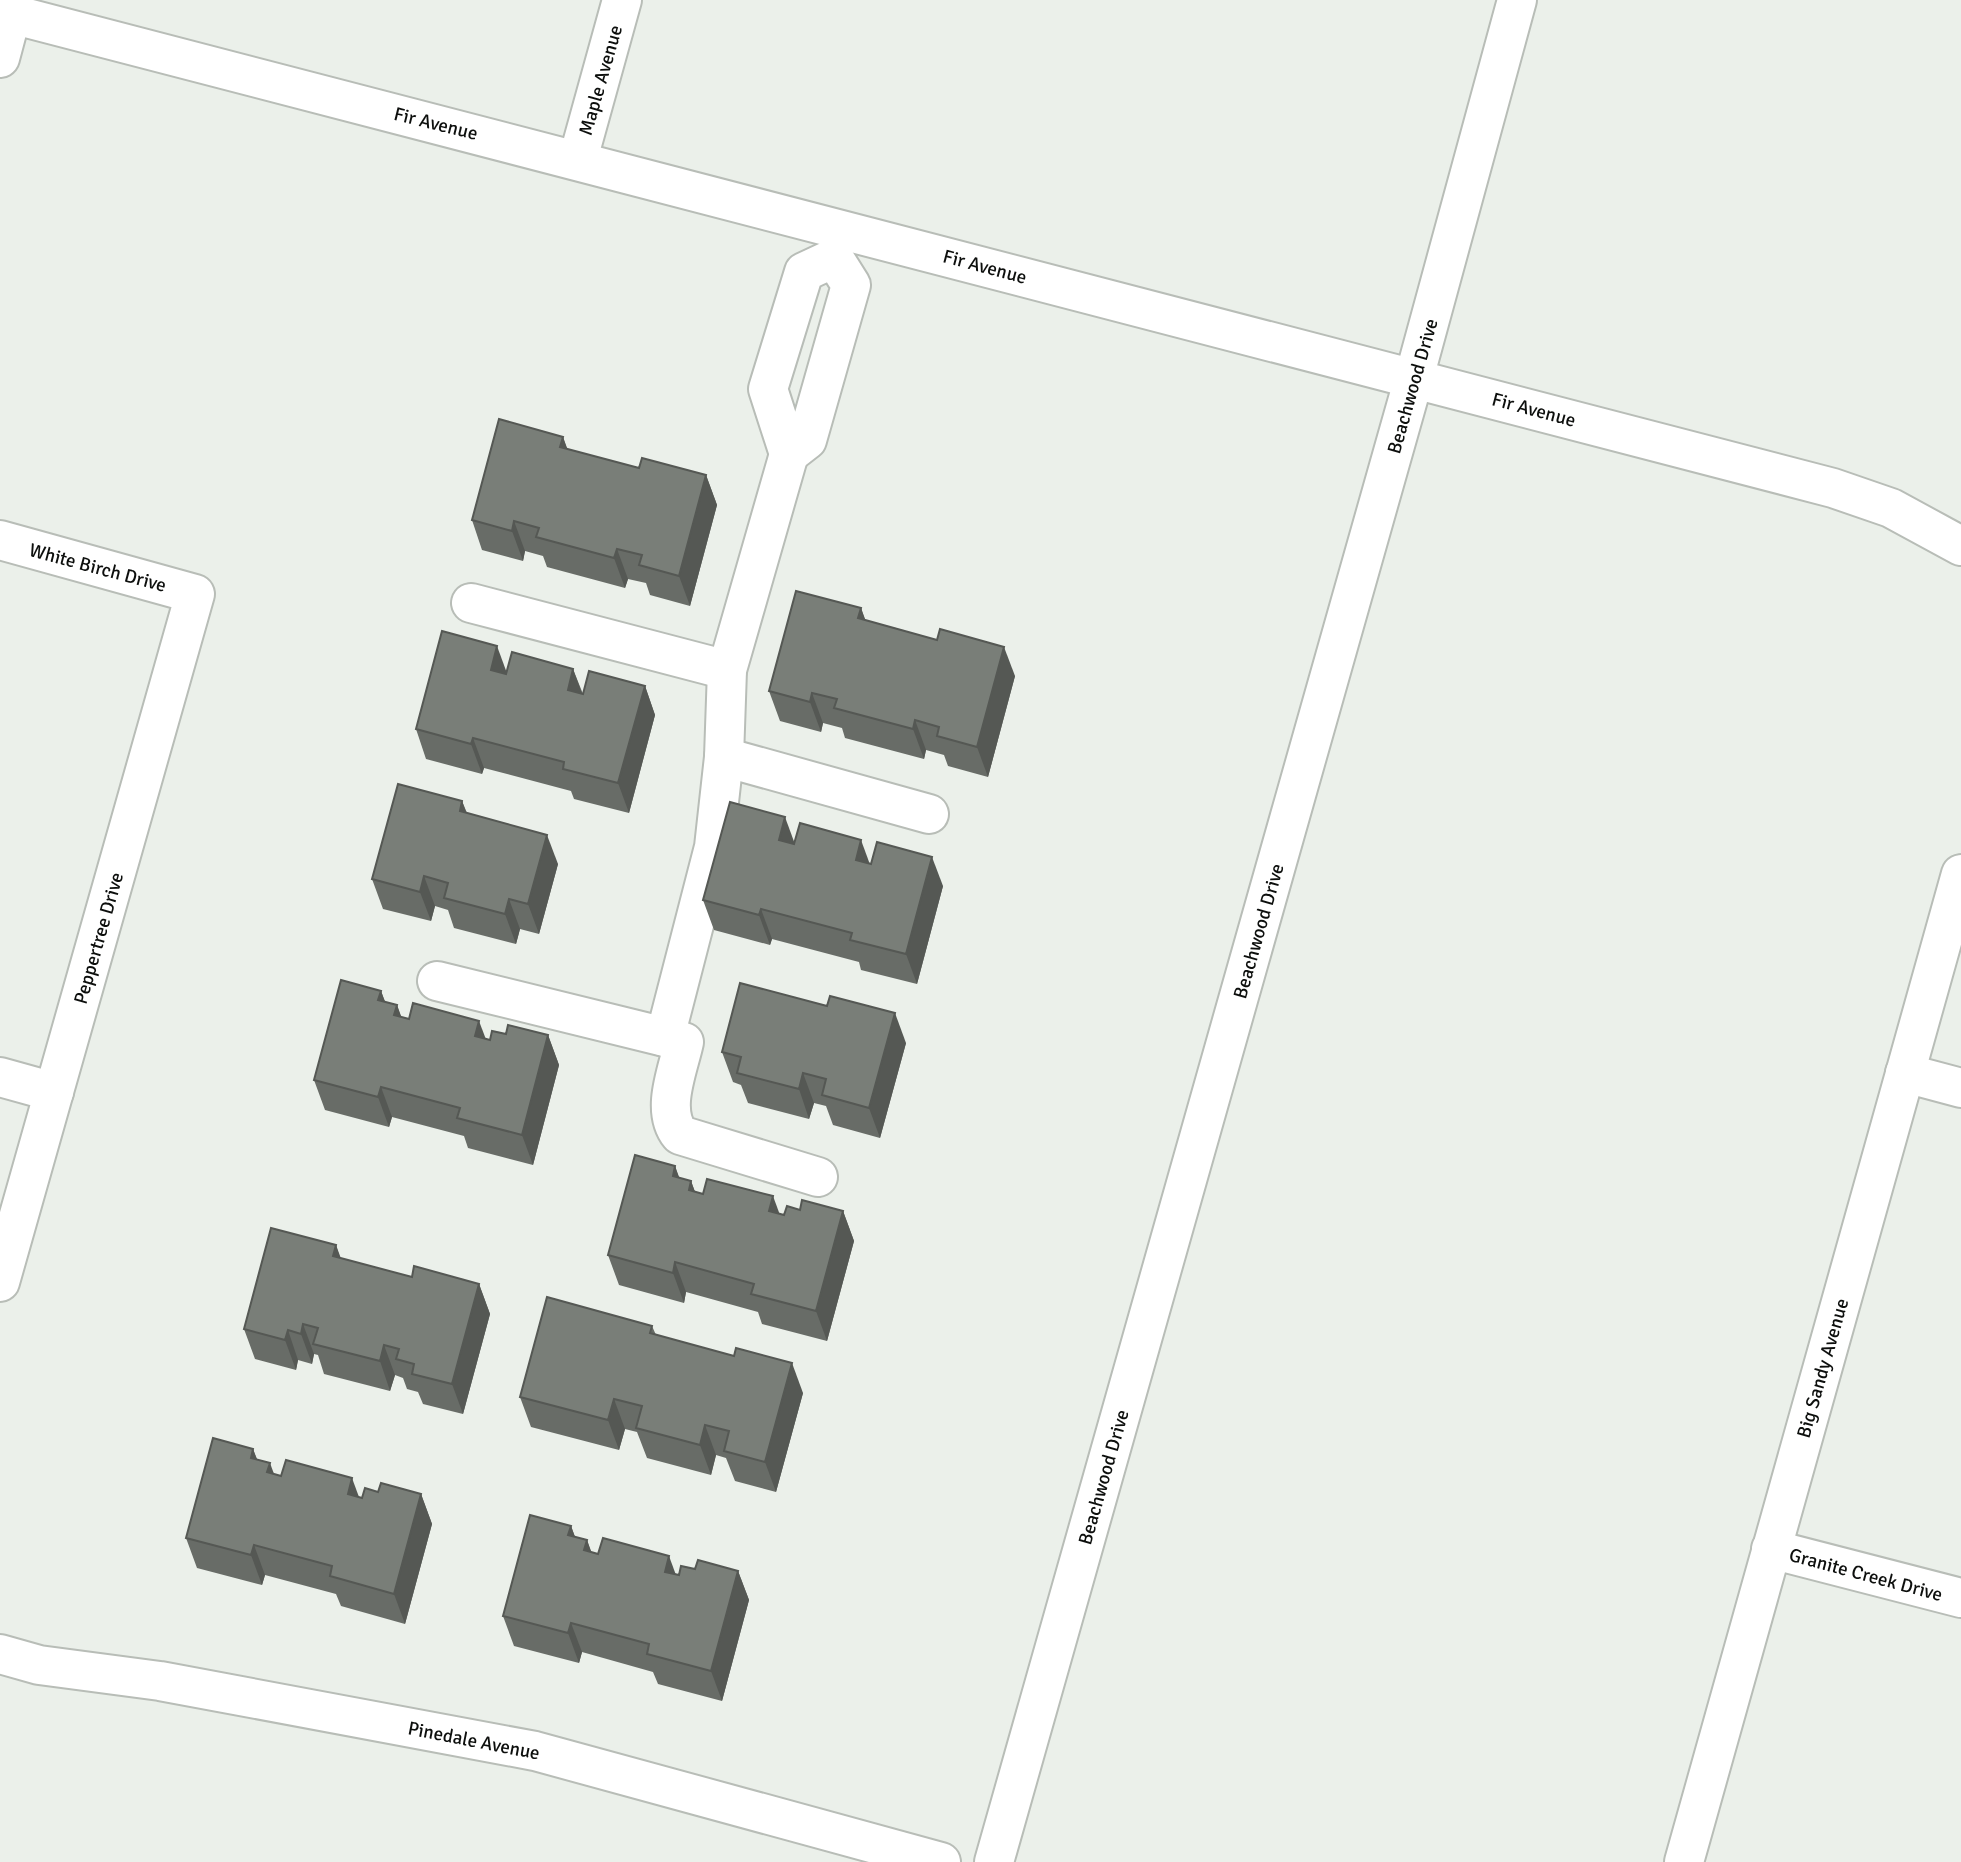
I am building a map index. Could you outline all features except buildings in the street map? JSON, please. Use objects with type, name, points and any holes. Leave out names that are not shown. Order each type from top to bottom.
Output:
[{"type":"street","name":"Maple Avenue","points":[[578,159],[622,0]]},
{"type":"street","name":"Beachwood Drive","points":[[994,1862],[1414,377],[1517,0]]},
{"type":"street","name":"Fir Avenue","points":[[6,12],[578,159],[839,244],[1414,377],[1833,488],[1891,508],[1961,546]]},
{"type":"street","points":[[0,58],[6,12]]},
{"type":"street","points":[[665,1037],[714,846],[724,757],[727,670],[789,454],[768,388],[804,272],[839,244],[850,285],[807,440],[789,454]]},
{"type":"street","name":"White Birch Drive","points":[[0,540],[195,594]]},
{"type":"street","name":"Peppertree Drive","points":[[0,1282],[195,594]]},
{"type":"street","points":[[471,603],[727,670]]},
{"type":"street","points":[[724,757],[929,814]]},
{"type":"street","name":"Big Sandy Avenue","points":[[1684,1862],[1961,874]]},
{"type":"street","points":[[437,981],[684,1042],[670,1110],[672,1124],[680,1135],[818,1177]]},
{"type":"street","points":[[1905,1073],[1961,1088]]},
{"type":"street","points":[[0,1077],[54,1092]]},
{"type":"street","name":"Granite Creek Drive","points":[[1771,1549],[1961,1598]]},
{"type":"street","name":"Pinedale Avenue","points":[[0,1654],[38,1664],[160,1681],[535,1751],[941,1862]]}]
